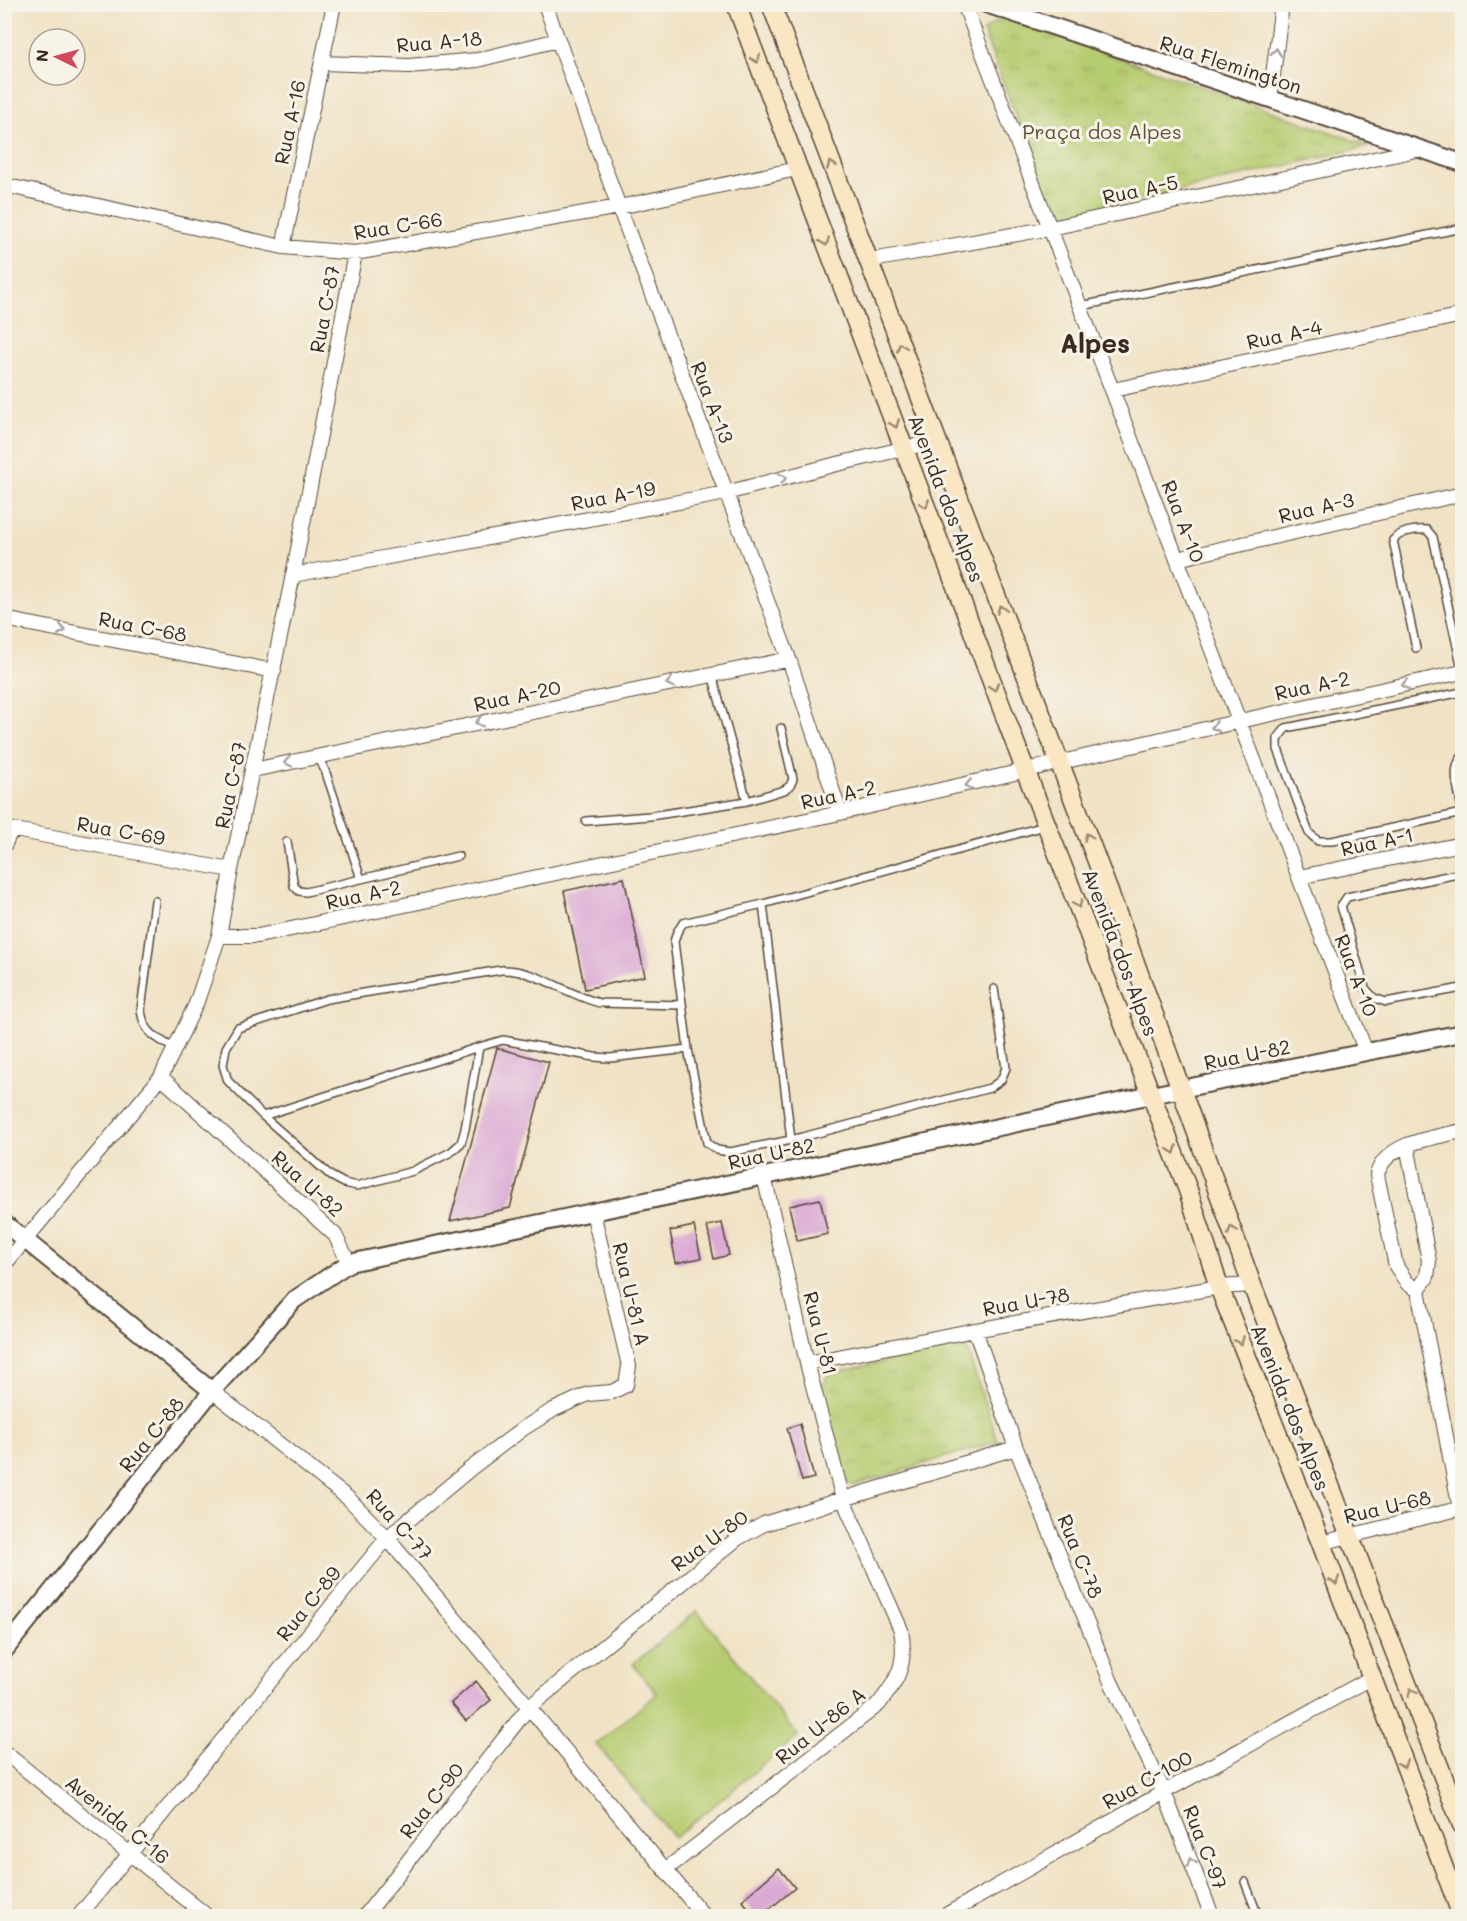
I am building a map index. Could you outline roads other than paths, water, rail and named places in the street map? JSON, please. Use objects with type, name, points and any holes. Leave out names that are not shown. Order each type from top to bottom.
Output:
[{"type":"main road","name":"Avenida dos Alpes","points":[[735,4],[1026,772],[1188,1190],[1219,1287],[1321,1543],[1462,1917]]},
{"type":"main road","name":"Avenida dos Alpes","points":[[771,4],[1121,924],[1252,1285],[1462,1825]]},
{"type":"street","name":"Rua A-16","points":[[283,247],[334,4]]},
{"type":"street","name":"Rua A-13","points":[[545,4],[789,659],[840,813]]},
{"type":"street","name":"Rua A-10","points":[[964,4],[1366,1052]]},
{"type":"street","name":"Rua Flemington","points":[[986,4],[1462,163]]},
{"type":"street","points":[[1270,99],[1282,4]]},
{"type":"street","name":"Rua A-18","points":[[322,63],[409,66],[477,60],[558,40]]},
{"type":"street","name":"Rua A-5","points":[[867,261],[1051,228],[1421,149]]},
{"type":"street","name":"Rua C-66","points":[[4,185],[283,247],[355,253],[619,207],[797,169]]},
{"type":"street","name":"Rua C-87","points":[[4,1265],[161,1077],[196,1004],[219,936],[274,671],[355,253]]},
{"type":"street","name":"Rua A-4","points":[[1113,390],[1462,315]]},
{"type":"street","name":"Rua A-19","points":[[293,575],[726,493],[832,465],[937,441]]},
{"type":"street","name":"Rua A-3","points":[[1178,559],[1462,494]]},
{"type":"street","name":"Rua C-68","points":[[4,619],[274,671]]},
{"type":"street","name":"Rua A-20","points":[[253,770],[789,659]]},
{"type":"street","name":"Rua A-2","points":[[219,936],[258,936],[840,813],[1462,671]]},
{"type":"street","points":[[4,846],[8,829]]},
{"type":"street","name":"Rua C-69","points":[[8,829],[231,870]]},
{"type":"street","name":"Rua A-1","points":[[1299,877],[1462,844]]},
{"type":"street","name":"Rua U-82","points":[[161,1077],[335,1235],[349,1263],[1182,1089],[1462,1033]]},
{"type":"street","points":[[1418,1290],[1407,1283],[1396,1266],[1377,1175],[1380,1164],[1387,1156],[1407,1145],[1462,1131]]},
{"type":"street","points":[[1407,1145],[1429,1261],[1427,1277],[1418,1290],[1461,1508]]},
{"type":"street","name":"Rua U-81","points":[[764,1176],[807,1363],[843,1499]]},
{"type":"street","name":"Rua U-81 A","points":[[593,1212],[629,1366],[626,1385]]},
{"type":"street","name":"Rua C-77","points":[[4,1223],[349,1499],[387,1538],[704,1917]]},
{"type":"street","name":"Rua C-88","points":[[4,1651],[212,1391],[294,1300],[349,1263]]},
{"type":"street","name":"Rua U-78","points":[[807,1363],[975,1330],[1219,1287],[1252,1285]]},
{"type":"street","name":"Rua C-78","points":[[975,1330],[1016,1448],[1111,1682],[1164,1792]]},
{"type":"street","name":"Rua C-89","points":[[79,1917],[387,1538],[470,1469],[524,1428],[553,1410],[588,1394],[612,1392],[626,1385]]},
{"type":"street","name":"Rua U-80","points":[[528,1708],[738,1538],[764,1524],[1016,1448]]},
{"type":"street","name":"Rua U-86 A","points":[[665,1870],[878,1705],[893,1687],[902,1664],[904,1647],[901,1630],[843,1499]]},
{"type":"street","name":"Rua U-68","points":[[1321,1543],[1461,1508]]},
{"type":"street","name":"Rua C-100","points":[[944,1917],[965,1911],[1164,1792],[1371,1678]]},
{"type":"street","name":"Rua C-90","points":[[370,1915],[528,1708]]},
{"type":"street","name":"Avenida C-16","points":[[4,1752],[207,1917]]},
{"type":"street","name":"Rua C-97","points":[[1164,1792],[1212,1917]]},
{"type":"lane","points":[[1081,306],[1462,228]]},
{"type":"lane","points":[[1416,648],[1393,540],[1398,534],[1419,529],[1427,530],[1433,537],[1462,671]]},
{"type":"lane","points":[[712,674],[747,801]]},
{"type":"lane","points":[[1462,692],[1286,728],[1278,738],[1278,749],[1309,833],[1318,841],[1332,841],[1462,812],[1456,773],[1457,764],[1462,757]]},
{"type":"lane","points":[[586,821],[650,816],[747,801],[784,790],[790,786],[793,779],[781,728]]},
{"type":"lane","points":[[318,756],[326,773],[361,879]]},
{"type":"lane","points":[[994,989],[1006,1068],[1001,1080],[990,1088],[791,1140],[730,1152],[717,1150],[707,1143],[687,1049],[674,942],[683,923],[763,904],[1047,826]]},
{"type":"lane","points":[[287,842],[294,886],[299,891],[306,892],[458,856]]},
{"type":"lane","points":[[1462,873],[1347,897],[1341,906],[1365,988],[1374,998],[1386,1002],[1462,988]]},
{"type":"lane","points":[[156,901],[141,1010],[142,1022],[149,1033],[174,1049]]},
{"type":"lane","points":[[763,904],[791,1140]]},
{"type":"lane","points":[[479,1047],[461,1143],[451,1152],[413,1171],[357,1186],[344,1183],[331,1176],[263,1116],[228,1081],[223,1065],[226,1048],[238,1028],[327,999],[501,970],[516,970],[534,976],[587,1000],[600,1003],[682,1005]]},
{"type":"lane","points":[[263,1116],[503,1040],[610,1058],[687,1049]]},
{"type":"lane","points":[[1245,1882],[1258,1917]]},
{"type":"district","name":"Alpes","points":[[1095,343]]},
{"type":"park label","name":"Praça dos Alpes","points":[[1102,131]]}]
